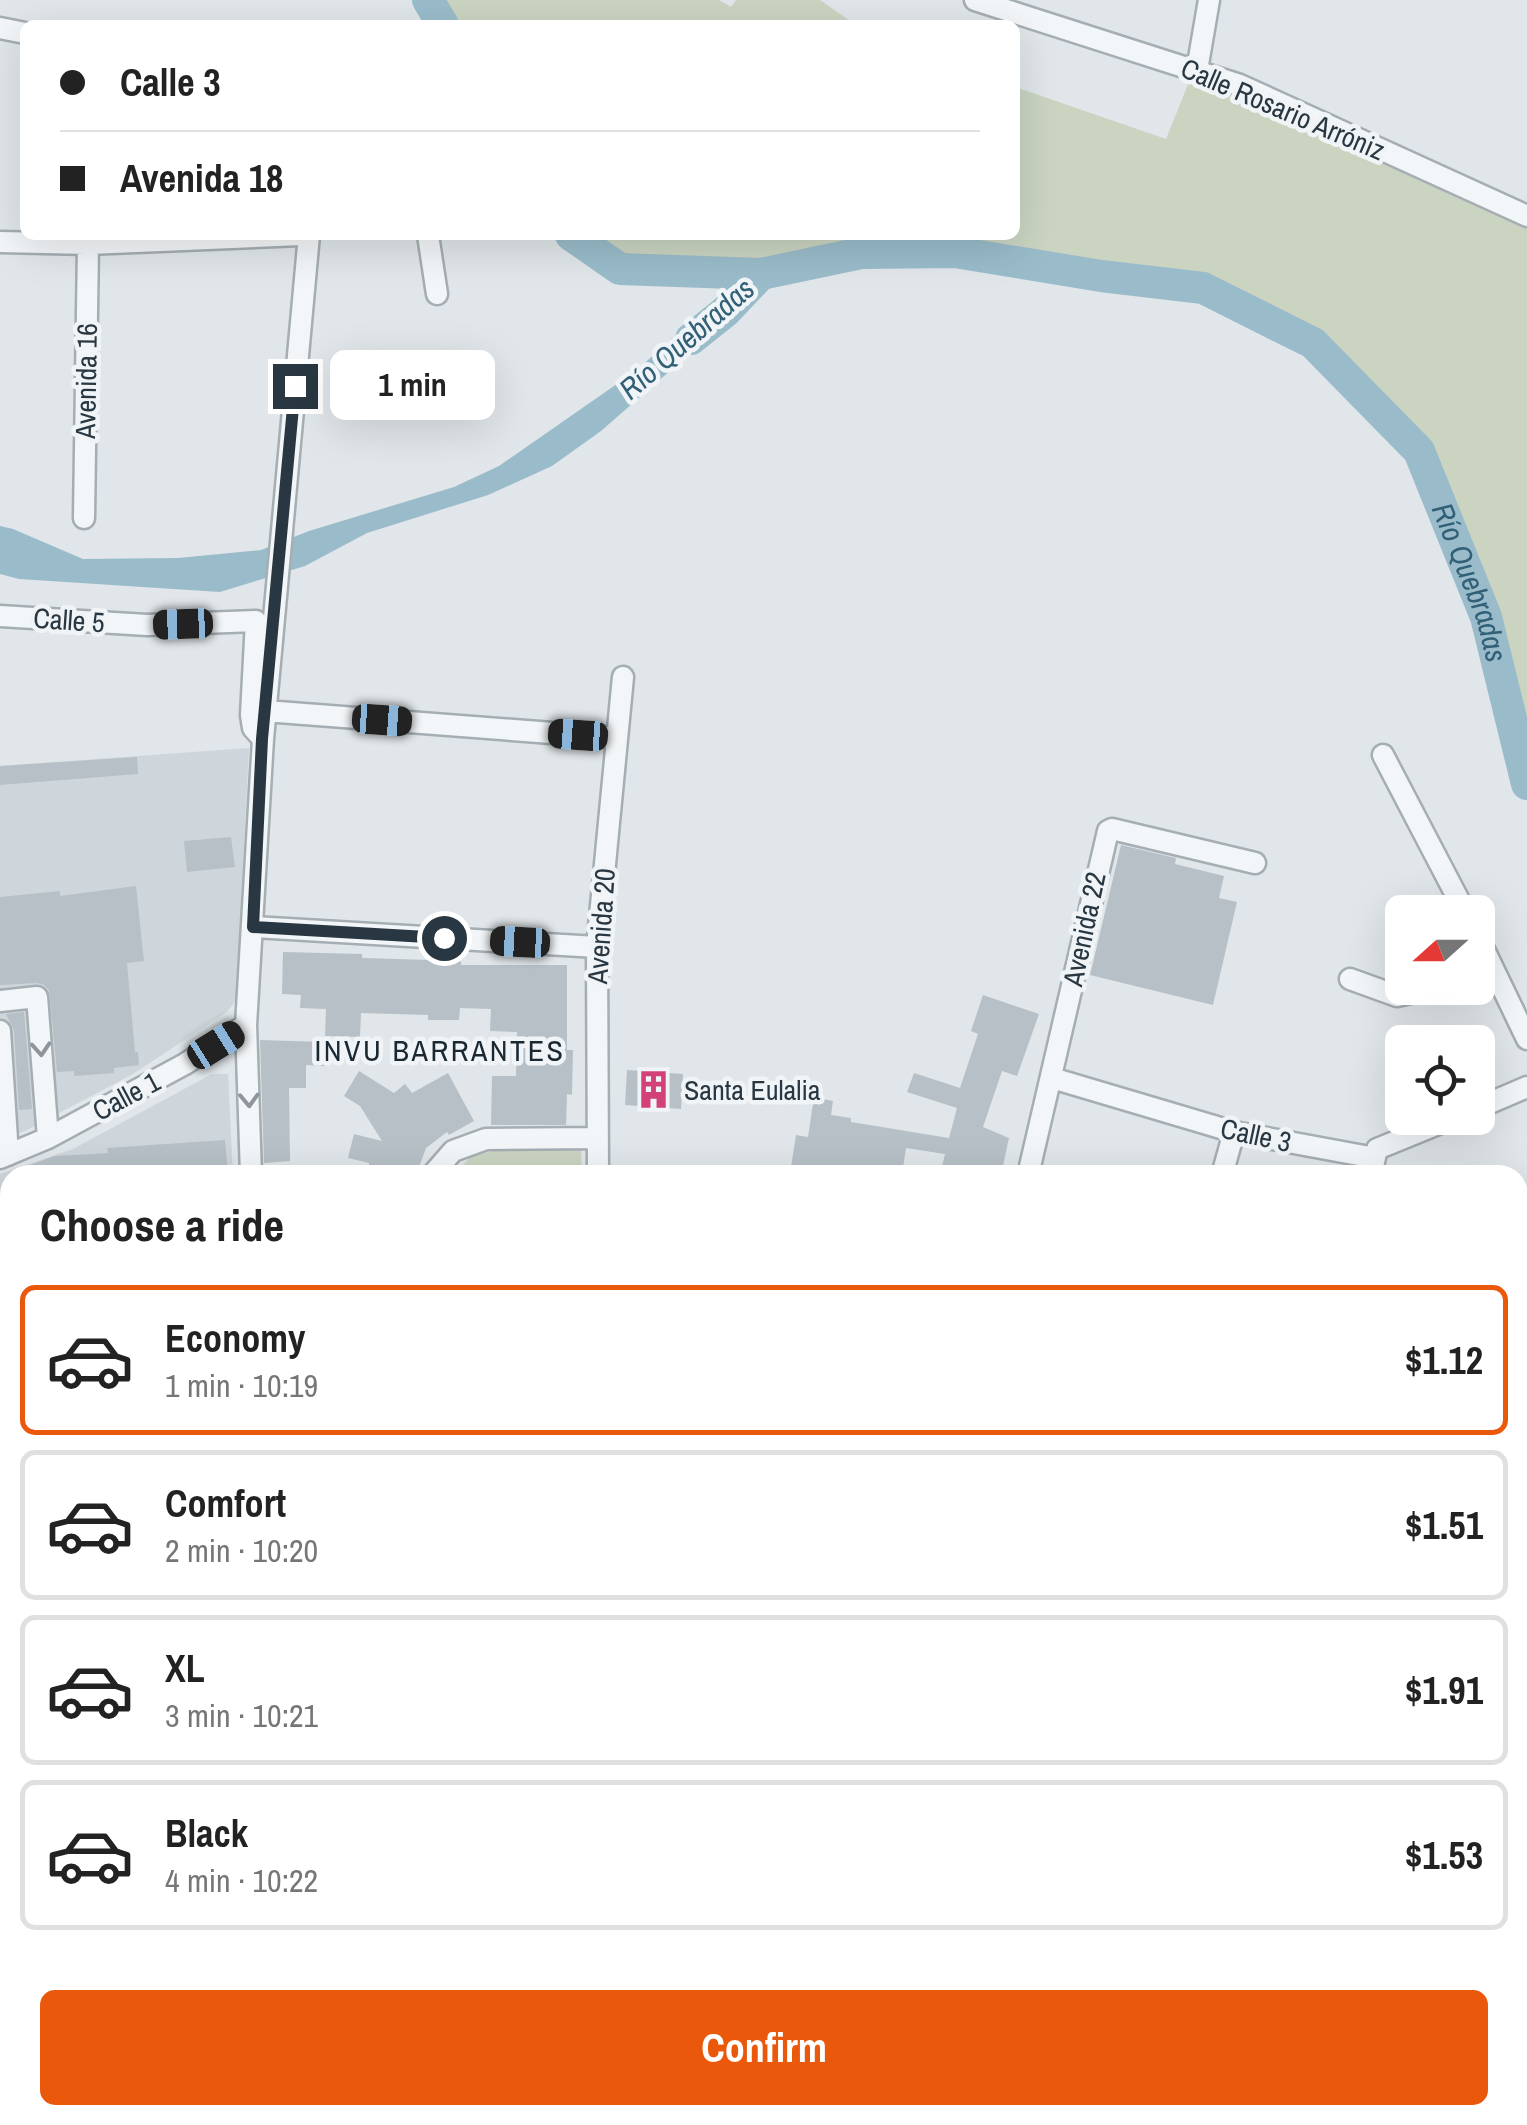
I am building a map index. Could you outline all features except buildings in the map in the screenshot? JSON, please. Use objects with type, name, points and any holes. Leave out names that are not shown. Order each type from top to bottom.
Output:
[{"type":"street","name":"Calle Rosario Arróniz","points":[[975,0],[1240,84],[1527,216]]},
{"type":"street","points":[[1197,70],[1209,0]]},
{"type":"street","points":[[0,242],[182,240]]},
{"type":"street","points":[[251,1165],[246,1025],[262,739],[309,240]]},
{"type":"street","points":[[429,240],[437,294]]},
{"type":"street","name":"Avenida 16","points":[[84,518],[88,244]]},
{"type":"street","name":"Calle 5","points":[[0,616],[147,625],[256,621],[251,715],[253,728],[262,739]]},
{"type":"street","name":"Avenida 20","points":[[597,1165],[597,947],[622,677]]},
{"type":"street","points":[[266,711],[617,738]]},
{"type":"street","points":[[1382,755],[1456,895]]},
{"type":"street","name":"Avenida 22","points":[[1030,1165],[1108,831],[1112,828],[1254,862]]},
{"type":"street","points":[[253,927],[597,947]]},
{"type":"street","points":[[1350,980],[1385,992]]},
{"type":"street","points":[[1495,988],[1527,1039]]},
{"type":"street","points":[[0,1001],[38,997],[48,1138]]},
{"type":"street","name":"Calle 1","points":[[4,1156],[48,1138],[185,1064],[246,1025]]},
{"type":"street","points":[[0,1032],[4,1156]]},
{"type":"street","name":"Calle 3","points":[[1052,1078],[1362,1165]]},
{"type":"street","points":[[1495,1101],[1527,1087]]},
{"type":"street","points":[[1225,1165],[1234,1132]]},
{"type":"street","name":"Calle 3","points":[[1377,1165],[1378,1149],[1412,1135]]},
{"type":"street","points":[[441,1165],[453,1151],[486,1139],[596,1138]]},
{"type":"shaded area","points":[[249,748],[236,1000],[227,1012],[133,1074],[25,1131],[0,1139],[0,766]]},
{"type":"shaded area","points":[[212,1074],[228,1074],[233,1165],[26,1165],[73,1149]]},
{"type":"green space","points":[[427,0],[719,0],[731,7],[736,0],[820,0],[849,20],[439,20]]},
{"type":"green space","points":[[1191,77],[1527,227],[1527,783],[1486,617],[1419,451],[1313,343],[1203,288],[955,252],[861,253],[761,274],[620,269],[578,240],[1020,240],[1020,89],[1166,139]]},
{"type":"green space","points":[[500,1149],[581,1149],[582,1165],[463,1165],[470,1157]]},
{"type":"water","points":[[702,311],[726,311],[719,328],[601,431],[552,466],[488,495],[367,533],[305,566],[220,592],[19,579],[0,574],[0,526],[83,559],[178,558],[261,550],[309,531],[454,487],[499,466],[637,370]]},
{"type":"waterway","points":[[428,0],[440,20]]},
{"type":"waterway","points":[[578,240],[620,269],[761,274]]},
{"type":"waterway","name":"Río Quebradas","points":[[691,339],[726,311],[761,274],[861,253],[955,252],[1203,288],[1313,343],[1419,451],[1486,617],[1527,784]]},
{"type":"place","name":"Santa Eulalia","points":[[654,1090]]},
{"type":"district","name":"INVU BARRANTES","points":[[440,1051]]},
{"type":"route","points":[[295,386],[262,739],[253,927],[444,938]]}]
